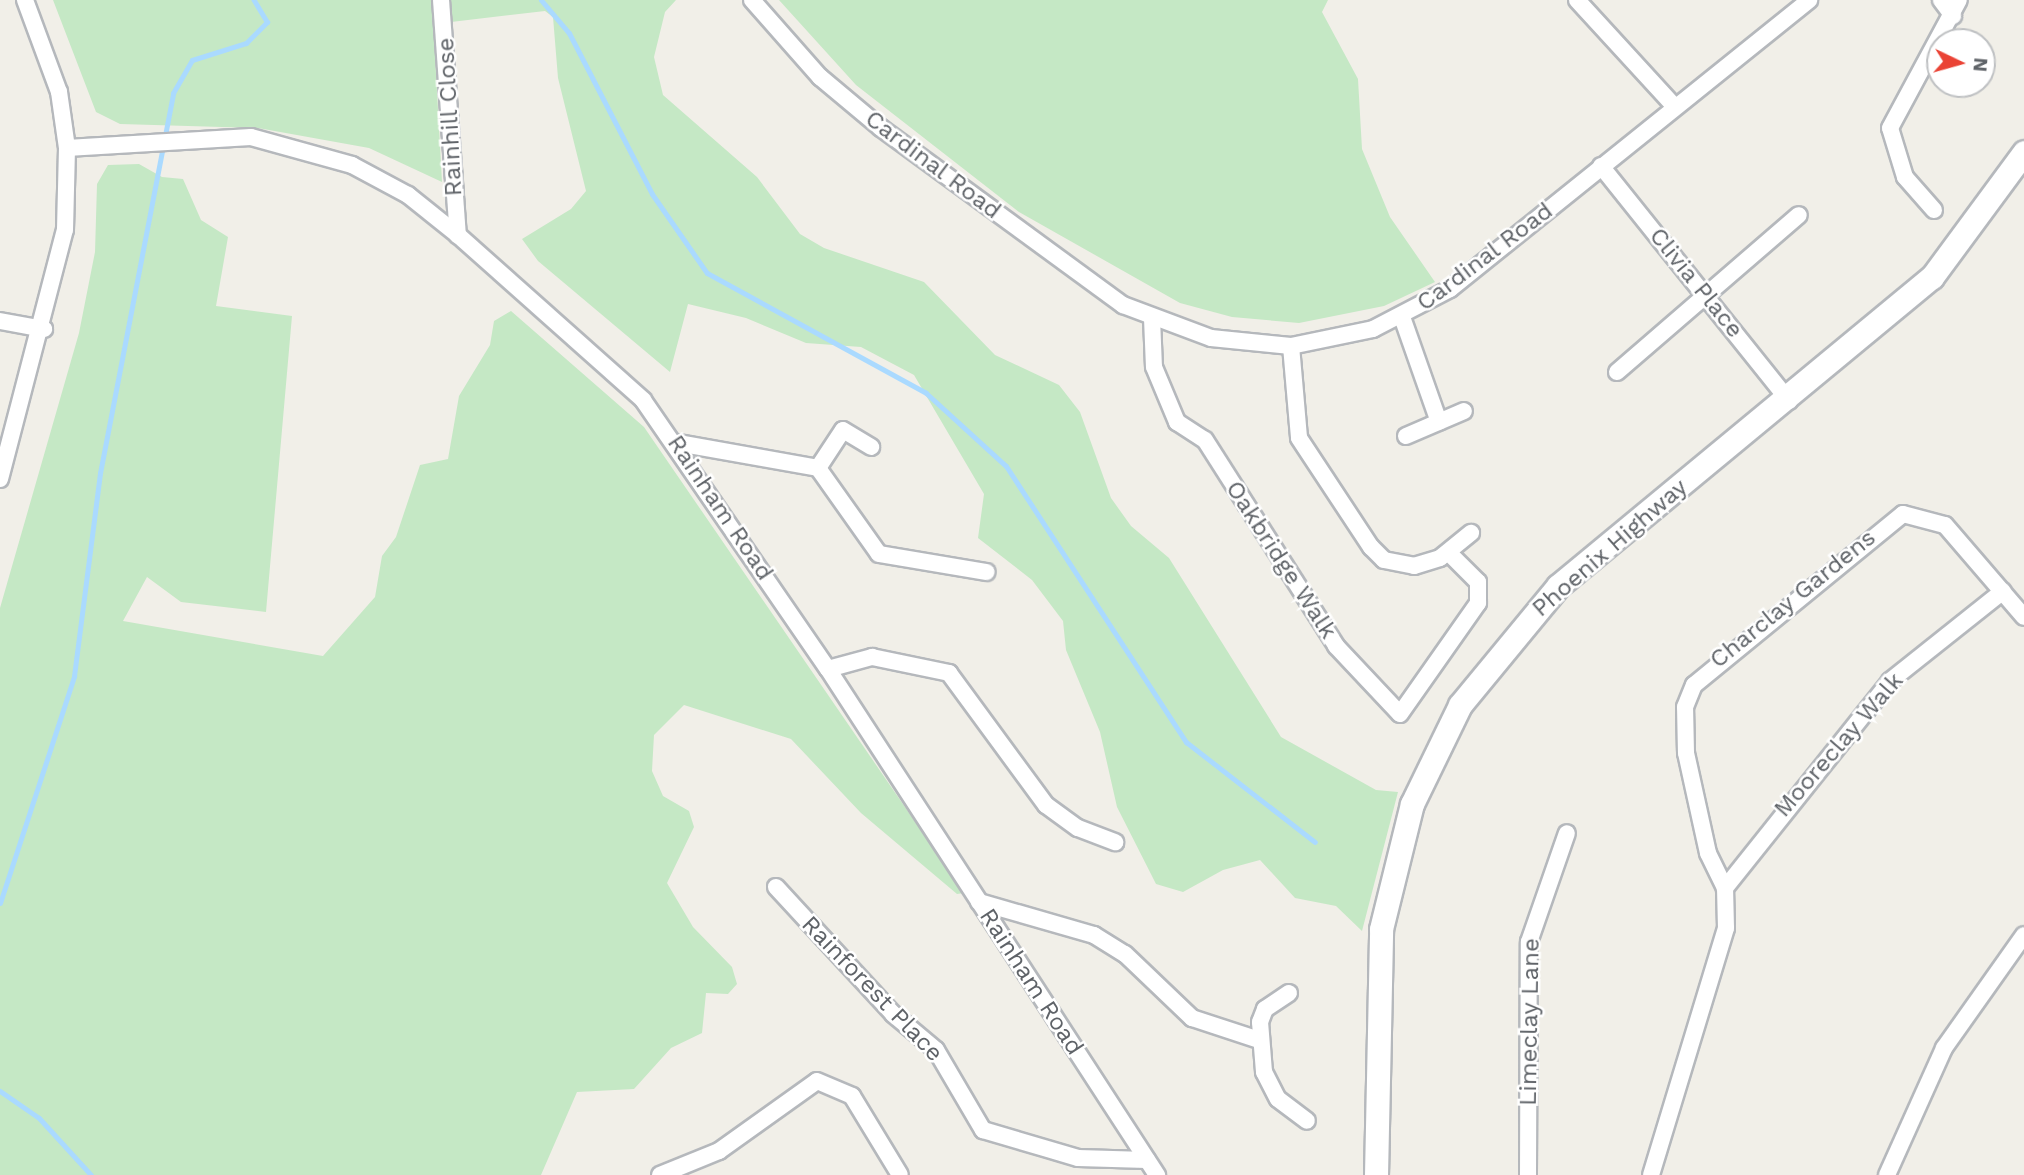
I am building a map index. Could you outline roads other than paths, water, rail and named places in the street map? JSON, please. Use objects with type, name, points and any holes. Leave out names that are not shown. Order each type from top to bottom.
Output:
[{"type":"main road","name":"Phoenix Highway","points":[[1376,1175],[1381,929],[1412,804],[1454,716],[1511,636],[1558,586],[1789,401],[1933,277],[2024,152]]},
{"type":"street","points":[[0,479],[44,329],[62,250],[67,148],[49,56],[25,0]]},
{"type":"street","name":"Rainhill Close","points":[[441,0],[458,235]]},
{"type":"street","name":"Cardinal Road","points":[[752,0],[820,76],[881,128],[1061,264],[1152,318],[1211,338],[1291,346],[1353,336],[1402,317],[1471,274],[1809,0]]},
{"type":"street","points":[[1577,0],[1675,107]]},
{"type":"street","points":[[1941,0],[1953,16]]},
{"type":"street","points":[[1934,210],[1905,177],[1890,128],[1953,16],[1959,0]]},
{"type":"street","name":"Rainham Road","points":[[67,148],[215,136],[282,143],[352,165],[408,195],[458,235],[643,401],[678,443],[1157,1175]]},
{"type":"street","name":"Clivia Place","points":[[1601,166],[1789,401]]},
{"type":"street","points":[[1617,372],[1800,215]]},
{"type":"street","points":[[1402,317],[1439,422]]},
{"type":"street","name":"Oakbridge Walk","points":[[1152,318],[1154,367],[1177,422],[1205,440],[1336,646],[1353,657],[1388,707],[1404,712],[1478,603],[1478,582],[1448,552]]},
{"type":"street","points":[[0,321],[44,329]]},
{"type":"street","points":[[1291,346],[1299,438],[1371,547],[1399,566],[1428,564],[1471,533]]},
{"type":"street","points":[[1406,436],[1464,411]]},
{"type":"street","points":[[818,468],[843,430],[871,447]]},
{"type":"street","points":[[678,443],[818,468],[879,554],[986,572]]},
{"type":"street","name":"Charclay Gardens","points":[[1651,1175],[1723,948],[1725,888],[1708,853],[1683,730],[1685,707],[1706,668],[1903,514],[1945,525],[2024,617]]},
{"type":"street","name":"Mooreclay Walk","points":[[1725,888],[1890,681],[2003,591]]},
{"type":"street","points":[[828,669],[872,657],[949,673],[1046,805],[1115,842]]},
{"type":"street","name":"Limeclay Lane","points":[[1528,1175],[1529,942],[1567,833]]},
{"type":"street","name":"Rainforest Place","points":[[776,887],[893,1014],[936,1050],[983,1130],[1079,1158],[1147,1160]]},
{"type":"street","points":[[979,902],[1094,935],[1125,954],[1192,1018],[1259,1040]]},
{"type":"street","points":[[1887,1175],[1944,1048],[2024,935]]},
{"type":"street","points":[[1289,993],[1265,1009],[1259,1040],[1270,1087],[1288,1110],[1307,1121]]},
{"type":"street","points":[[660,1175],[719,1151],[817,1081],[852,1096],[900,1175]]},
{"type":"waterway","points":[[0,903],[74,676],[100,473],[173,93],[192,60],[246,43],[267,22],[254,0]]},
{"type":"waterway","points":[[541,0],[569,33],[652,194],[707,273],[926,393],[1006,466],[1186,742],[1315,842]]},
{"type":"waterway","points":[[0,1091],[39,1118],[91,1175]]}]
